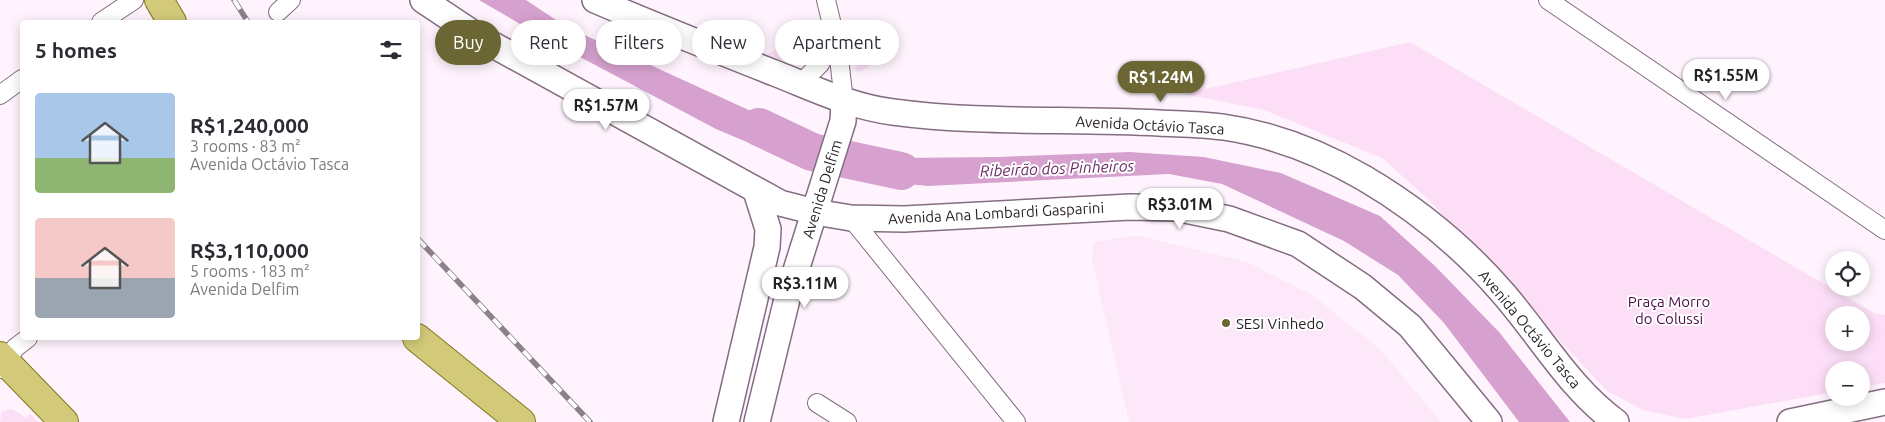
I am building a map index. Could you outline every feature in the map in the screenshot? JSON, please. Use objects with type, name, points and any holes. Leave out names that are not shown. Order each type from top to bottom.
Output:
[{"type":"main road","points":[[159,0],[171,20]]},
{"type":"main road","points":[[419,340],[521,422]]},
{"type":"main road","points":[[2,363],[64,422]]},
{"type":"street","points":[[104,20],[134,0]]},
{"type":"street","name":"Avenida Octávio Tasca","points":[[595,0],[662,30],[801,83],[844,111],[893,112],[975,119],[1138,122],[1221,126],[1290,144],[1363,178],[1425,220],[1445,236],[1502,291],[1595,407],[1616,422]]},
{"type":"street","points":[[826,0],[831,20]]},
{"type":"street","points":[[1548,0],[1885,230]]},
{"type":"street","name":"Avenida Ana Lombardi Gasparini","points":[[430,2],[477,36],[780,203],[815,212],[851,218],[904,219],[1130,207],[1175,208],[1229,219],[1298,244],[1363,287],[1410,326],[1489,422]]},
{"type":"street","points":[[801,83],[819,65]]},
{"type":"street","points":[[838,65],[844,111]]},
{"type":"street","points":[[0,95],[20,80]]},
{"type":"street","name":"Avenida Delfim","points":[[757,422],[787,299],[824,186],[844,111]]},
{"type":"street","points":[[726,422],[767,247],[768,229],[756,191]]},
{"type":"street","points":[[851,218],[1016,422]]},
{"type":"street","points":[[2,363],[26,340]]},
{"type":"street","points":[[1790,422],[1885,402]]},
{"type":"street","points":[[817,403],[847,422]]},
{"type":"shaded area","name":"SESI Vinhedo","points":[[1137,235],[1247,262],[1312,295],[1381,350],[1441,422],[1129,422],[1092,260],[1093,242]]},
{"type":"green space","name":"Praça Morro do Colussi","points":[[1410,42],[1825,284],[1825,296],[1845,296],[1862,306],[1825,306],[1825,351],[1870,351],[1870,311],[1885,315],[1885,383],[1870,386],[1870,361],[1825,361],[1825,394],[1685,419],[1643,410],[1607,391],[1427,198],[1382,158],[1264,110],[1184,94]]},
{"type":"green space","points":[[775,50],[775,58],[772,57],[767,54]]},
{"type":"green space","points":[[858,65],[870,65],[857,72],[855,68]]},
{"type":"green space","points":[[11,409],[20,413],[25,418],[30,414],[38,422],[0,422],[2,411]]},
{"type":"water","points":[[479,0],[526,0],[556,20],[513,20]]},
{"type":"water","points":[[586,36],[596,40],[596,65],[650,65],[810,138],[799,164],[716,129],[586,60]]},
{"type":"water","points":[[856,142],[898,158],[998,157],[1130,152],[1204,157],[1281,173],[1380,216],[1435,266],[1499,332],[1570,422],[1519,422],[1444,323],[1398,275],[1344,241],[1222,184],[1169,174],[928,186],[848,178]]},
{"type":"waterway","name":"Ribeirão dos Pinheiros","points":[[759,127],[812,152],[901,171]]},
{"type":"railway","points":[[234,0],[247,20]]},
{"type":"railway","points":[[420,241],[590,422]]},
{"type":"place","name":"SESI Vinhedo","points":[[1226,323]]}]
